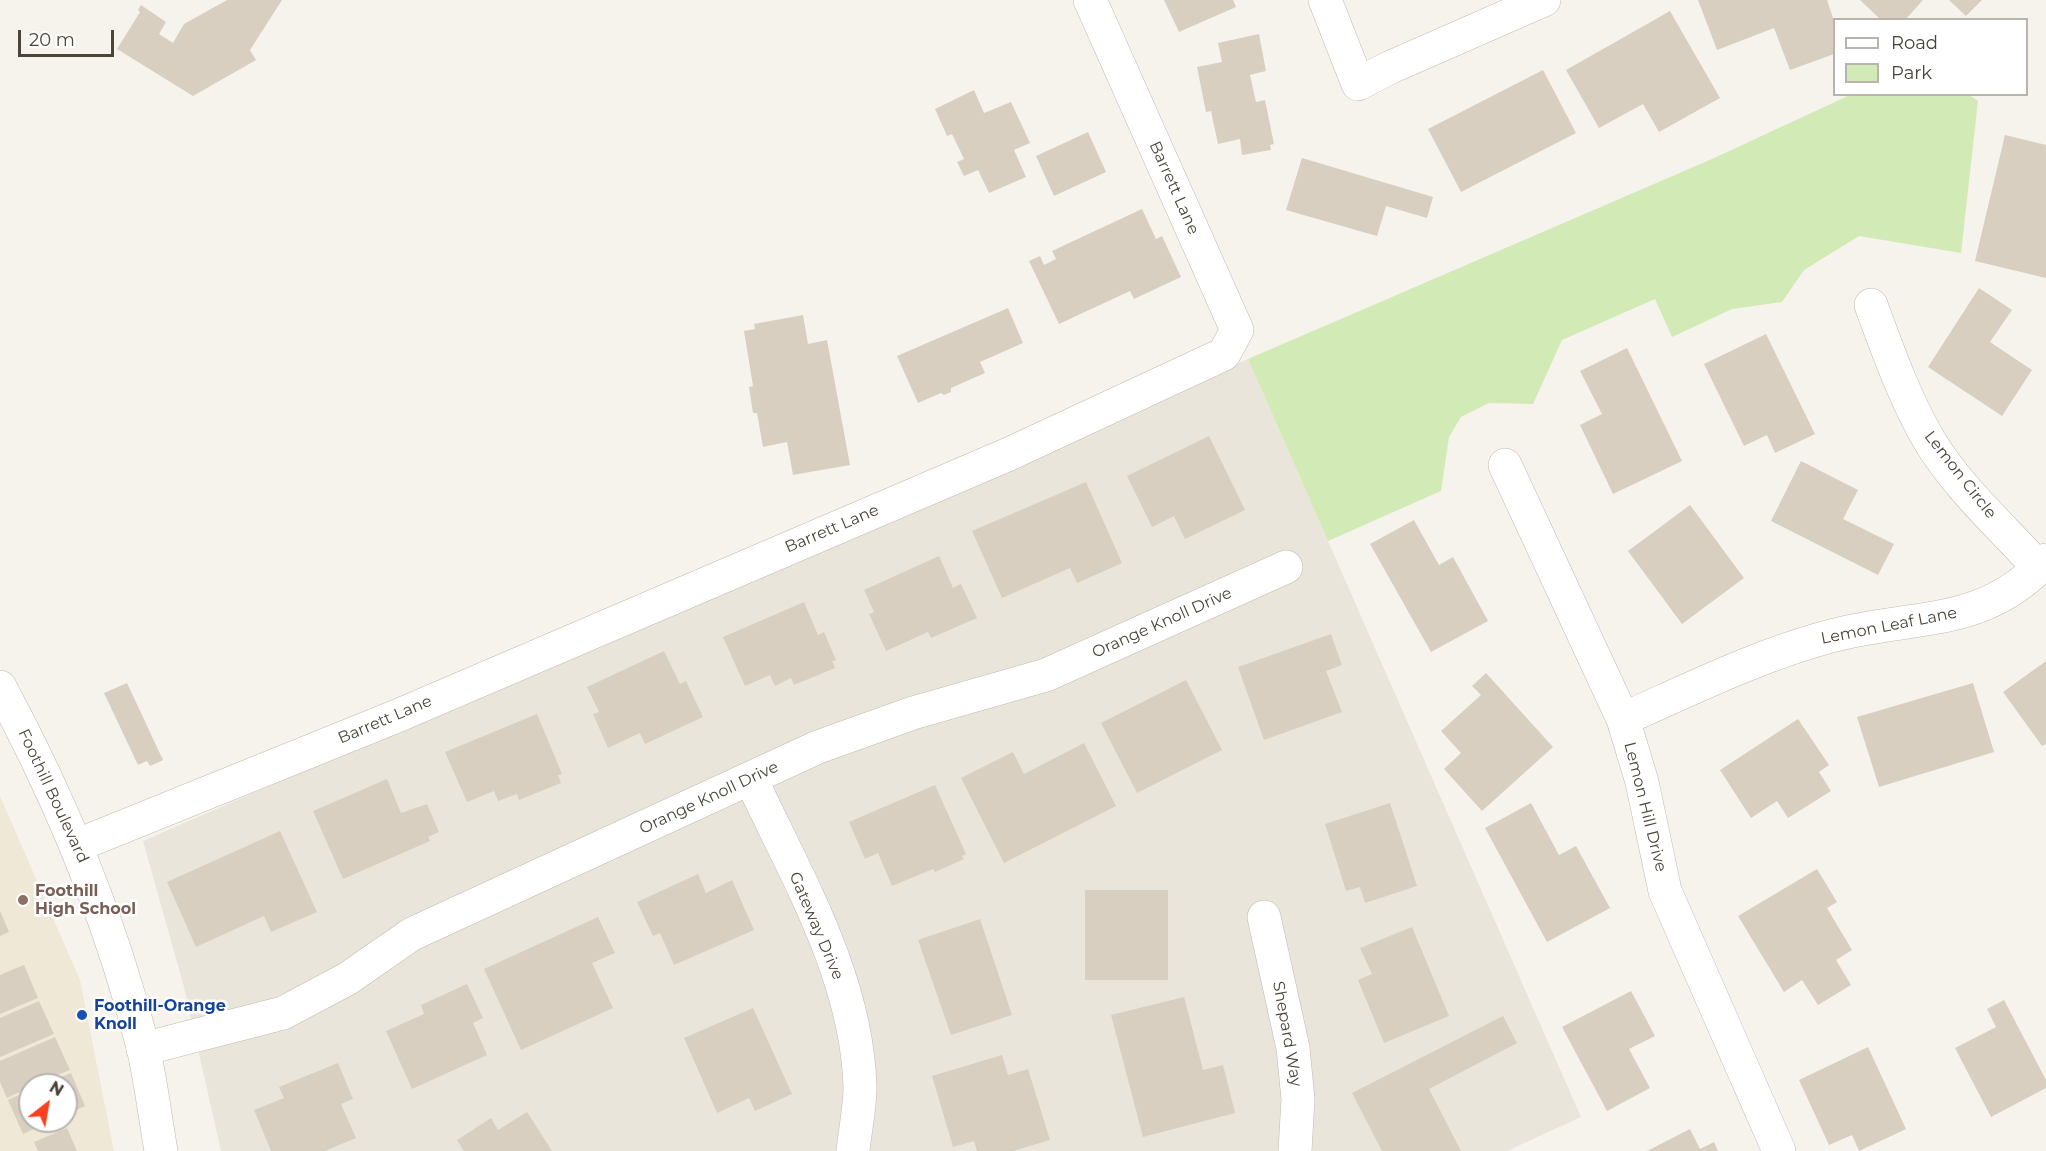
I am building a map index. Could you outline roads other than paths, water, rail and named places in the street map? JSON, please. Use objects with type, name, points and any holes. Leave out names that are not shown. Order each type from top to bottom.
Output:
[{"type":"street","name":"Barrett Lane","points":[[78,846],[397,716],[1009,454],[1224,354],[1237,330],[1090,0]]},
{"type":"street","points":[[1325,0],[1358,84],[1391,67],[1544,0]]},
{"type":"street","name":"Lemon Circle","points":[[1871,305],[1901,386],[1930,441],[1969,492],[2042,564]]},
{"type":"street","name":"Lemon Hill Drive","points":[[1505,465],[1623,719],[1642,782],[1665,891],[1779,1151]]},
{"type":"street","name":"Lemon Leaf Lane","points":[[1623,719],[1757,660],[1832,635],[1920,622],[1980,607],[2011,591],[2042,564]]},
{"type":"street","name":"Orange Knoll Drive","points":[[144,1049],[283,1013],[347,979],[412,934],[818,747],[913,713],[1046,675],[1286,567]]},
{"type":"street","name":"Foothill Boulevard","points":[[0,687],[53,789],[78,846],[122,971],[144,1049],[161,1151]]},
{"type":"street","name":"Gateway Drive","points":[[751,779],[832,954],[853,1025],[860,1089],[853,1151]]},
{"type":"street","name":"Shepard Way","points":[[1264,917],[1293,1048],[1298,1099],[1295,1151]]},
{"type":"place","name":"Foothill High School","points":[[23,900]]},
{"type":"place","name":"Foothill-Orange Knoll","points":[[82,1015]]}]
